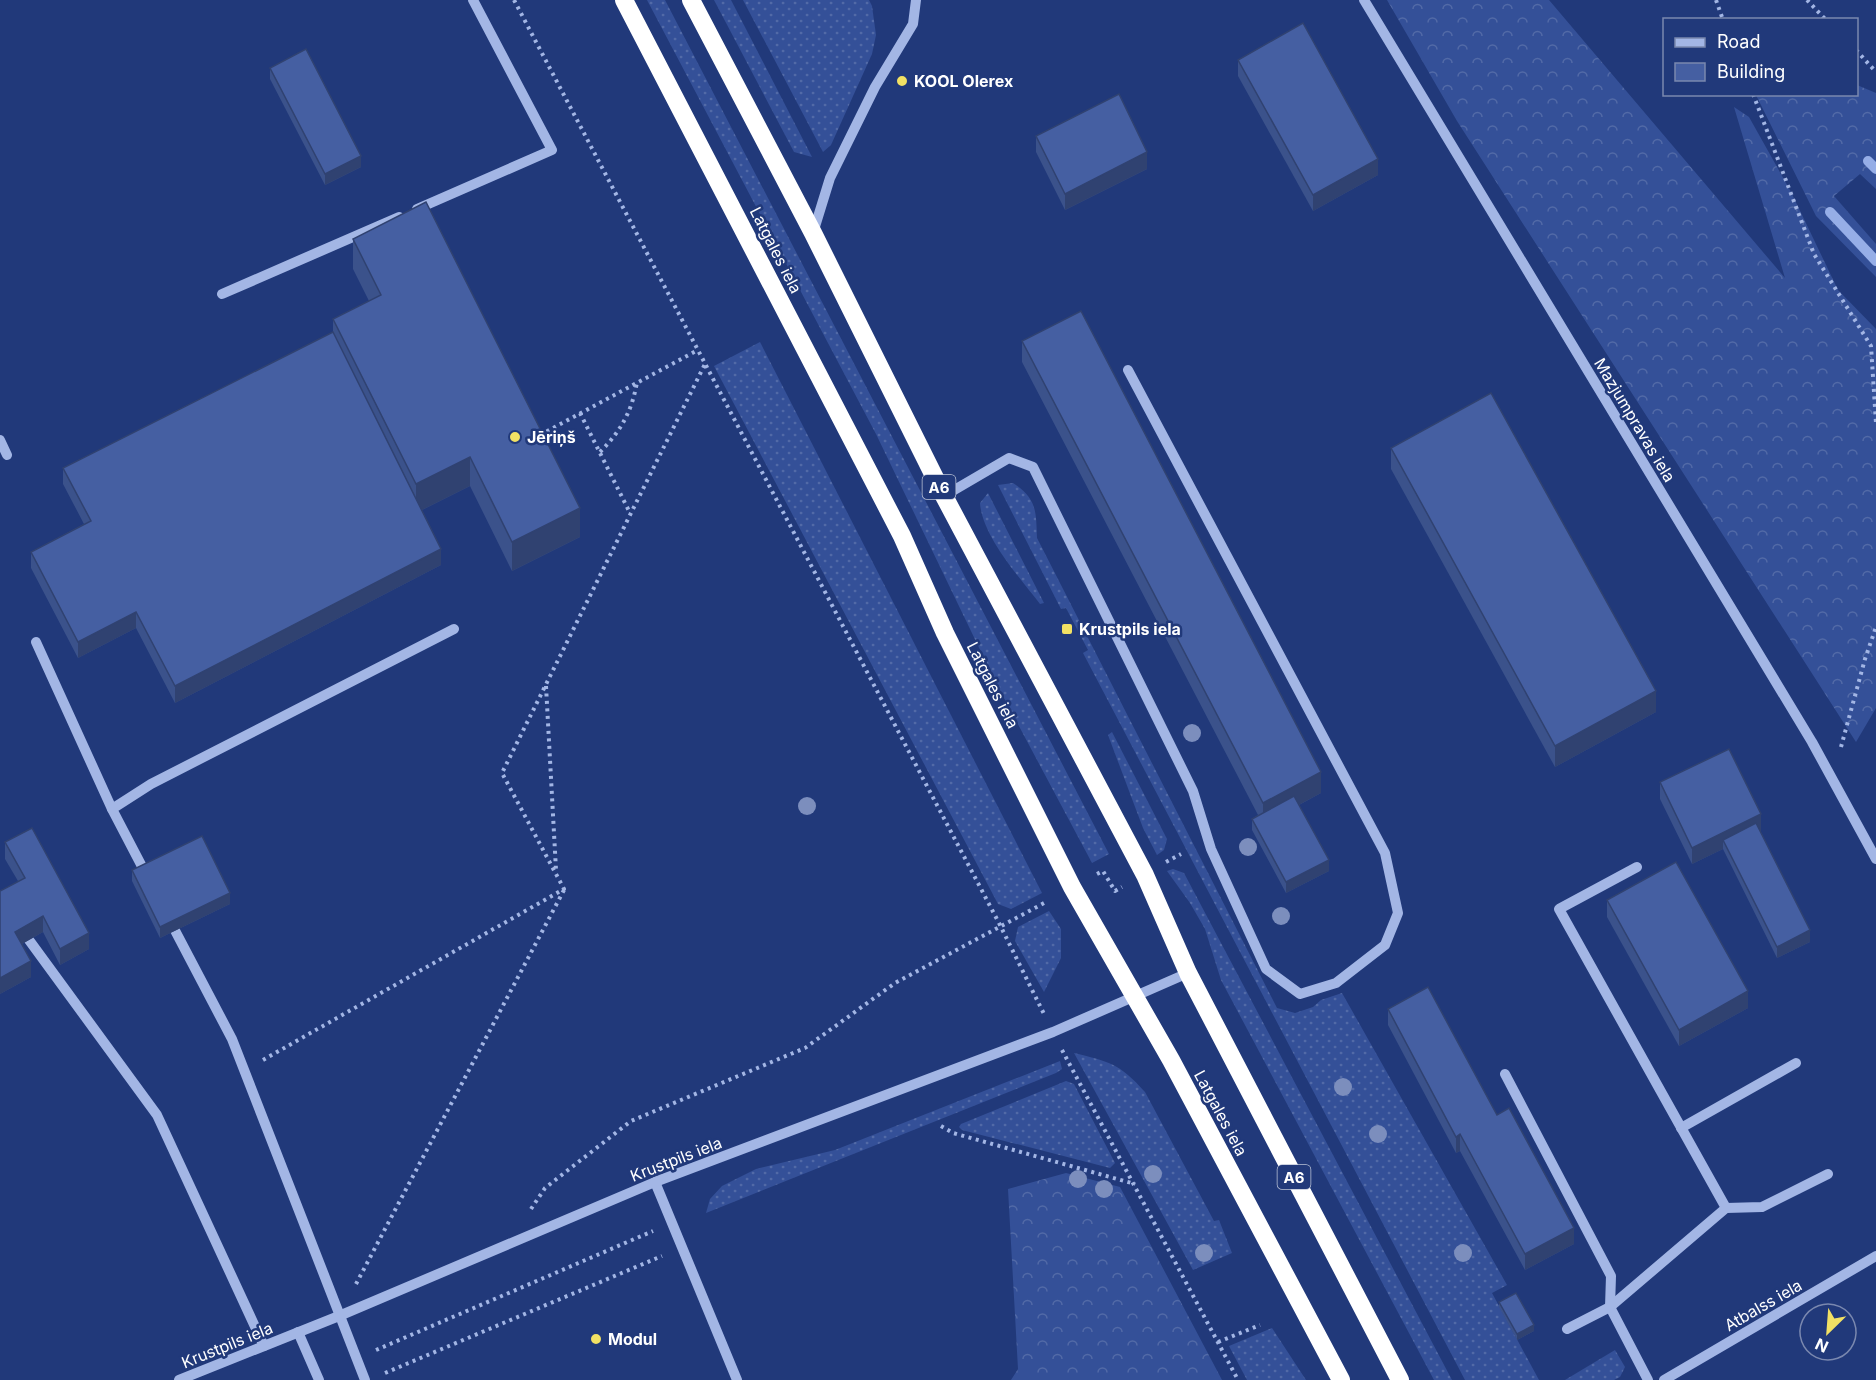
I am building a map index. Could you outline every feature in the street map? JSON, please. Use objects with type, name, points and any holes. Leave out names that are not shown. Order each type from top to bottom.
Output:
[{"type":"highway","name":"Latgales iela","points":[[624,0],[902,536],[945,633],[1072,887],[1135,997],[1341,1380]]},
{"type":"highway","name":"A6","points":[[691,0],[813,233],[944,496],[1145,875],[1188,973],[1400,1380]]},
{"type":"street","points":[[222,294],[552,150],[473,0]]},
{"type":"street","points":[[813,233],[830,178],[875,87],[913,24],[916,0]]},
{"type":"street","name":"Mazjumpravas iela","points":[[1364,0],[1806,732],[1876,859]]},
{"type":"street","points":[[944,496],[1009,458],[1034,467],[1193,791],[1211,849],[1266,969],[1300,994],[1336,983],[1385,945],[1398,914],[1385,853],[1128,370]]},
{"type":"street","points":[[0,440],[7,455]]},
{"type":"street","points":[[112,809],[151,784],[454,629]]},
{"type":"street","points":[[36,642],[112,809],[156,893]]},
{"type":"street","points":[[1637,867],[1559,909],[1726,1208]]},
{"type":"street","points":[[167,914],[232,1039],[364,1380]]},
{"type":"street","points":[[29,940],[157,1115],[264,1346]]},
{"type":"street","name":"Krustpils iela","points":[[179,1380],[339,1316],[654,1182],[1053,1032],[1188,973]]},
{"type":"street","points":[[1681,1128],[1796,1062]]},
{"type":"street","points":[[1505,1074],[1611,1276],[1610,1307],[1648,1380]]},
{"type":"street","points":[[1567,1329],[1610,1307],[1726,1208],[1762,1207],[1828,1174]]},
{"type":"street","points":[[654,1182],[737,1380]]},
{"type":"street","name":"Atbalss iela","points":[[1664,1380],[1876,1256]]},
{"type":"street","points":[[298,1332],[319,1380]]},
{"type":"path","points":[[514,0],[1000,925],[1053,1032],[1239,1380]]},
{"type":"path","points":[[1716,0],[1722,18]]},
{"type":"path","points":[[1807,0],[1824,18]]},
{"type":"path","points":[[1858,51],[1876,72]]},
{"type":"path","points":[[1753,96],[1814,254],[1871,346],[1876,423]]},
{"type":"path","points":[[531,440],[698,350]]},
{"type":"path","points":[[564,889],[502,772],[705,363]]},
{"type":"path","points":[[600,452],[626,421],[634,402],[638,382]]},
{"type":"path","points":[[580,413],[631,514]]},
{"type":"path","points":[[1832,779],[1876,627]]},
{"type":"path","points":[[546,685],[556,874]]},
{"type":"path","points":[[1163,864],[1181,854]]},
{"type":"path","points":[[1097,874],[1103,871],[1115,891],[1125,886]]},
{"type":"path","points":[[244,1071],[564,889]]},
{"type":"path","points":[[339,1316],[564,889]]},
{"type":"path","points":[[510,1244],[545,1188],[631,1121],[805,1048],[895,983],[1046,902]]},
{"type":"path","points":[[941,1126],[953,1133],[1135,1184]]},
{"type":"path","points":[[356,1359],[672,1223]]},
{"type":"path","points":[[379,1375],[682,1247]]},
{"type":"path","points":[[1218,1342],[1260,1325]]},
{"type":"green space","points":[[647,0],[665,0],[1109,854],[1092,863],[997,685],[876,434]]},
{"type":"green space","points":[[714,0],[731,0],[812,157],[794,152]]},
{"type":"green space","points":[[743,0],[869,0],[876,35],[872,54],[831,145],[823,152]]},
{"type":"green space","points":[[1387,0],[1549,0],[1785,278],[1734,107],[1749,117],[1791,192],[1838,290],[1876,329],[1876,708],[1856,742],[1457,121]]},
{"type":"green space","points":[[1858,85],[1876,93],[1876,189],[1860,174],[1834,196],[1876,244],[1876,277],[1816,216],[1756,96],[1858,96]]},
{"type":"green space","points":[[760,342],[1042,893],[1011,909],[998,904],[714,366]]},
{"type":"green space","points":[[1013,483],[1031,500],[1034,506],[1037,538],[1277,1008],[1295,1013],[1342,993],[1507,1285],[1492,1293],[1539,1380],[1465,1380],[1083,653],[1088,650],[1066,608],[1061,609],[998,485]]},
{"type":"green space","points":[[988,493],[1044,603],[1040,604],[1013,569],[987,529],[980,503]]},
{"type":"green space","points":[[1112,732],[1167,839],[1164,850],[1157,855],[1143,828],[1108,735]]},
{"type":"green space","points":[[1173,869],[1184,873],[1452,1380],[1434,1380],[1221,980],[1205,929],[1167,871]]},
{"type":"green space","points":[[1049,911],[1061,929],[1061,958],[1044,992],[1015,941],[1018,927]]},
{"type":"green space","points":[[1074,1053],[1121,1069],[1145,1092],[1214,1221],[1219,1220],[1232,1253],[1193,1270]]},
{"type":"green space","points":[[1060,1061],[1062,1069],[1056,1073],[706,1213],[710,1199],[722,1186],[756,1169],[835,1150]]},
{"type":"green space","points":[[1066,1081],[1074,1084],[1115,1163],[1110,1168],[962,1130],[959,1127],[961,1124]]},
{"type":"green space","points":[[1066,1173],[1120,1187],[1222,1380],[1011,1380],[1018,1369],[1008,1189]]},
{"type":"green space","points":[[1272,1328],[1306,1380],[1247,1380],[1229,1346]]},
{"type":"green space","points":[[1615,1350],[1625,1367],[1620,1377],[1614,1380],[1565,1380]]},
{"type":"building","points":[[1303,23],[1378,159],[1313,195],[1238,60]]},
{"type":"building","points":[[306,49],[361,156],[325,174],[270,68]]},
{"type":"building","points":[[1119,94],[1147,152],[1065,194],[1036,136]]},
{"type":"building","points":[[426,202],[580,508],[512,542],[470,457],[416,484],[333,319],[381,295],[353,239]]},
{"type":"building","points":[[1081,311],[1321,772],[1263,803],[1022,341]]},
{"type":"building","points":[[333,332],[441,549],[175,686],[136,612],[78,642],[31,552],[91,521],[63,468]]},
{"type":"building","points":[[1491,393],[1656,691],[1555,746],[1391,448]]},
{"type":"building","points":[[1729,749],[1761,814],[1692,848],[1660,782]]},
{"type":"building","points":[[1294,796],[1329,860],[1286,882],[1252,819]]},
{"type":"building","points":[[1756,823],[1810,930],[1777,947],[1723,840]]},
{"type":"building","points":[[32,828],[89,933],[60,949],[43,916],[15,932],[31,961],[0,978],[0,891],[25,878],[5,842]]},
{"type":"building","points":[[202,836],[230,893],[160,927],[132,870]]},
{"type":"building","points":[[1676,862],[1748,991],[1679,1030],[1607,900]]},
{"type":"building","points":[[1428,987],[1497,1115],[1509,1108],[1574,1228],[1525,1254],[1460,1134],[1456,1137],[1388,1009]]},
{"type":"building","points":[[1516,1293],[1534,1325],[1517,1334],[1499,1302]]},
{"type":"waterway","points":[[1868,161],[1876,169]]},
{"type":"waterway","points":[[1830,212],[1876,261]]},
{"type":"place","name":"KOOL Olerex","points":[[902,81]]},
{"type":"place","name":"Jēriņš","points":[[515,437]]},
{"type":"place","name":"Krustpils iela","points":[[1067,629]]},
{"type":"place","name":"Modul","points":[[596,1339]]}]
